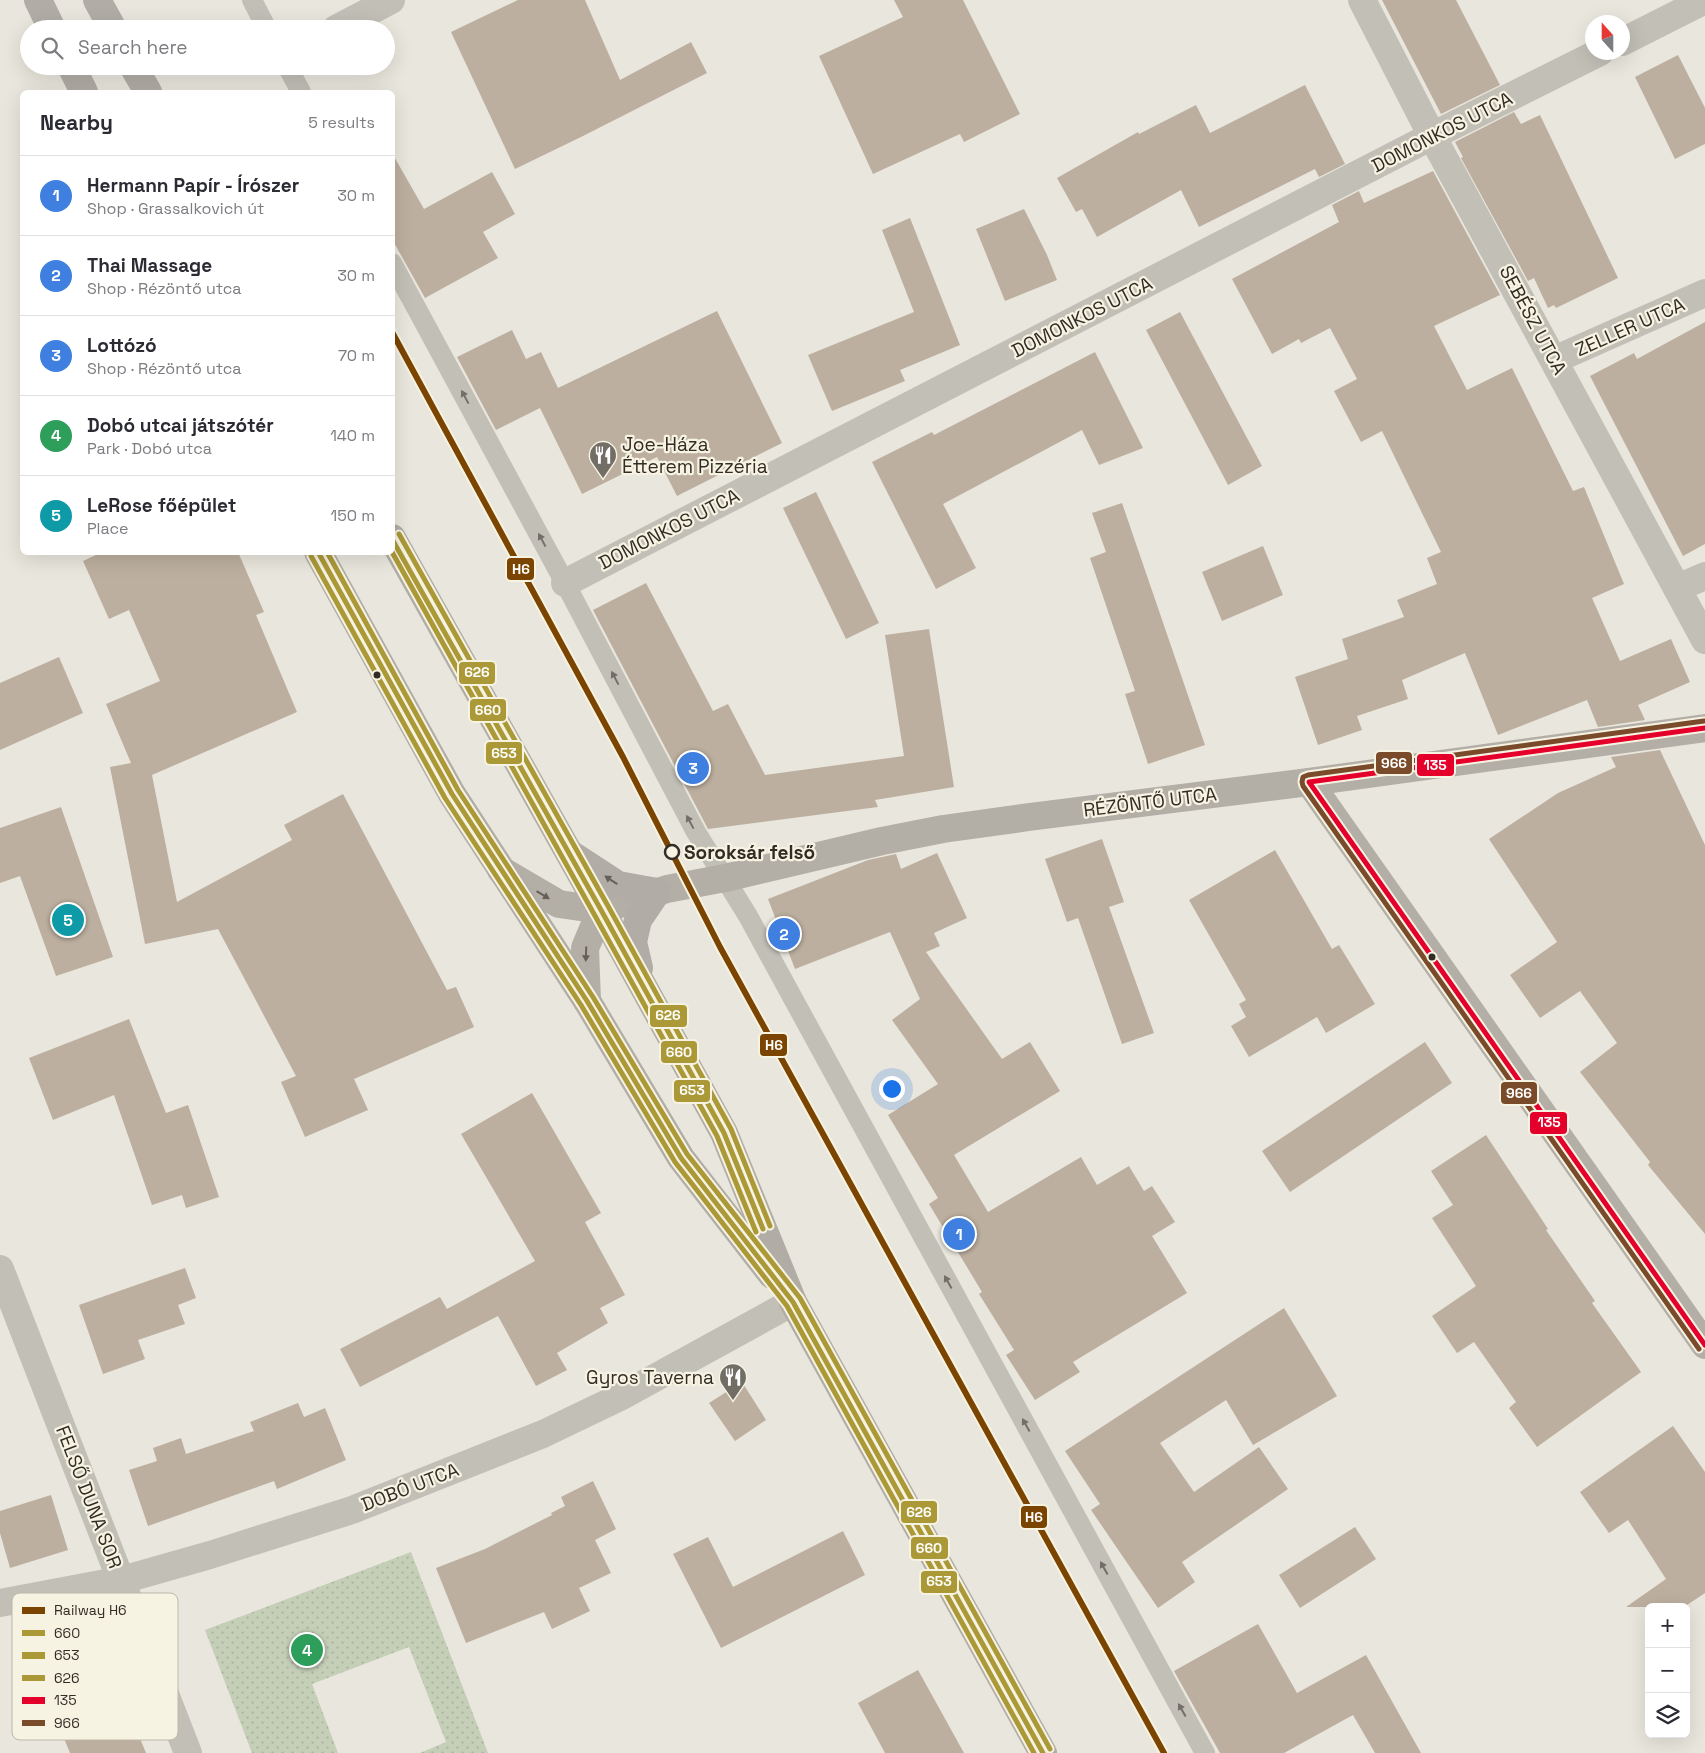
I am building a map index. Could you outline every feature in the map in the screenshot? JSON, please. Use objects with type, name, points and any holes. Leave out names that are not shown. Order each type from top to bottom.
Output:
[{"type":"main road","points":[[38,0],[48,20]]},
{"type":"main road","points":[[97,0],[108,20]]},
{"type":"main road","points":[[76,75],[83,90]]},
{"type":"main road","points":[[138,75],[147,90]]},
{"type":"main road","points":[[395,543],[642,982],[724,1133],[793,1302],[1043,1753]]},
{"type":"main road","points":[[320,555],[431,759],[587,1001],[681,1158],[793,1302]]},
{"type":"main road","name":"RÉZÖNTŐ UTCA","points":[[601,910],[657,892],[943,829],[1705,728]]},
{"type":"main road","points":[[1309,782],[1705,1345]]},
{"type":"main road","points":[[569,853],[618,885],[657,892],[638,920],[633,942],[642,982]]},
{"type":"main road","points":[[501,870],[559,904],[601,910]]},
{"type":"main road","points":[[587,1001],[585,948],[601,910]]},
{"type":"street","points":[[353,20],[392,0]]},
{"type":"street","name":"SEBÉSZ UTCA","points":[[1362,0],[1432,136],[1705,640]]},
{"type":"street","points":[[1630,38],[1705,0]]},
{"type":"street","name":"DOMONKOS UTCA","points":[[565,583],[1432,136],[1585,60]]},
{"type":"street","name":"ZELLER UTCA","points":[[1554,360],[1705,293]]},
{"type":"street","points":[[1677,588],[1705,576]]},
{"type":"street","name":"FELSŐ DUNA SOR","points":[[0,1269],[127,1593]]},
{"type":"street","name":"DOBÓ UTCA","points":[[53,1593],[122,1580],[210,1555],[352,1510],[525,1442],[620,1397],[793,1302]]},
{"type":"street","name":"FELSŐ DUNA SOR","points":[[178,1727],[188,1753]]},
{"type":"lane","points":[[252,0],[262,20]]},
{"type":"lane","points":[[292,75],[300,90]]},
{"type":"lane","points":[[395,269],[565,583],[696,832],[753,925],[1205,1753]]},
{"type":"green space","points":[[411,1552],[488,1753],[420,1753],[446,1742],[409,1647],[312,1684],[338,1753],[252,1753],[205,1630]]},
{"type":"building","points":[[518,0],[585,0],[620,80],[691,42],[707,73],[515,169],[451,32]]},
{"type":"building","points":[[894,0],[963,0],[1020,114],[964,142],[960,134],[873,174],[819,56],[903,17]]},
{"type":"building","points":[[1382,0],[1456,0],[1500,85],[1441,114]]},
{"type":"building","points":[[1678,55],[1705,108],[1705,144],[1675,159],[1635,77]]},
{"type":"building","points":[[1305,85],[1345,164],[1319,177],[1315,169],[1199,227],[1181,190],[1097,237],[1082,209],[1076,212],[1057,178],[1138,132],[1139,134],[1196,105],[1210,133]]},
{"type":"building","points":[[1514,112],[1521,124],[1540,115],[1618,278],[1556,308],[1554,305],[1548,308],[1534,278],[1528,281],[1461,158],[1463,157],[1455,142]]},
{"type":"building","points":[[395,158],[424,209],[492,172],[515,214],[483,232],[498,258],[425,298],[395,244]]},
{"type":"building","points":[[1433,171],[1500,295],[1434,326],[1467,390],[1512,368],[1573,491],[1584,487],[1624,584],[1592,598],[1620,661],[1671,639],[1690,682],[1638,705],[1645,720],[1598,727],[1587,700],[1498,735],[1465,653],[1402,680],[1408,699],[1357,716],[1362,730],[1318,745],[1295,677],[1348,659],[1342,639],[1404,617],[1397,600],[1437,584],[1427,558],[1441,552],[1382,431],[1361,442],[1334,391],[1357,379],[1330,328],[1301,343],[1299,339],[1272,354],[1232,279],[1339,222],[1332,205],[1359,191],[1364,203]]},
{"type":"building","points":[[1024,209],[1057,280],[1005,301],[976,229]]},
{"type":"building","points":[[910,218],[960,345],[900,370],[905,381],[832,411],[808,355],[914,312],[882,230]]},
{"type":"building","points":[[717,311],[782,443],[677,496],[657,457],[582,494],[540,408],[496,430],[457,357],[512,330],[526,359],[541,352],[558,388]]},
{"type":"building","points":[[1180,312],[1262,466],[1228,485],[1146,330]]},
{"type":"building","points":[[1705,322],[1705,544],[1683,556],[1590,376],[1634,353],[1637,359]]},
{"type":"building","points":[[1095,352],[1143,448],[1099,465],[1082,430],[943,504],[976,568],[936,589],[872,462],[932,432],[934,435]]},
{"type":"building","points":[[816,492],[879,623],[846,639],[783,508]]},
{"type":"building","points":[[1122,503],[1205,745],[1148,764],[1125,694],[1135,691],[1090,558],[1106,552],[1092,513]]},
{"type":"building","points":[[1263,546],[1283,595],[1222,621],[1202,572]]},
{"type":"building","points":[[96,555],[239,555],[264,612],[256,615],[297,712],[152,775],[177,902],[292,840],[284,825],[343,794],[447,990],[456,987],[474,1027],[354,1079],[368,1110],[305,1137],[281,1082],[296,1076],[218,929],[145,944],[110,767],[131,763],[106,704],[160,681],[129,610],[109,619],[83,561]]},
{"type":"building","points":[[646,583],[713,711],[728,704],[765,775],[904,756],[885,635],[929,629],[954,787],[875,800],[878,807],[708,829],[593,610]]},
{"type":"building","points":[[59,657],[83,713],[0,750],[0,683]]},
{"type":"building","points":[[1660,750],[1705,845],[1705,1234],[1648,1165],[1650,1162],[1580,1072],[1617,1043],[1580,991],[1540,1018],[1510,975],[1557,942],[1489,839],[1558,793],[1616,767],[1611,757]]},
{"type":"building","points":[[61,807],[113,957],[56,976],[20,876],[0,883],[0,828]]},
{"type":"building","points":[[1102,839],[1124,902],[1109,907],[1154,1033],[1122,1044],[1078,918],[1067,922],[1045,859]]},
{"type":"building","points":[[1275,850],[1332,949],[1339,945],[1375,1004],[1326,1033],[1317,1017],[1249,1057],[1231,1026],[1246,1017],[1239,1004],[1246,1000],[1189,900]]},
{"type":"building","points":[[937,853],[967,918],[934,933],[940,946],[926,952],[1002,1059],[1030,1042],[1060,1091],[954,1155],[988,1212],[1081,1157],[1097,1185],[1129,1166],[1144,1191],[1152,1186],[1175,1222],[1152,1236],[1187,1293],[1073,1362],[1080,1372],[1035,1400],[1006,1355],[1014,1350],[979,1294],[982,1292],[929,1204],[938,1198],[888,1115],[938,1084],[892,1020],[920,999],[890,932],[795,969],[768,899],[868,860],[896,854],[901,869]]},
{"type":"building","points":[[129,1019],[166,1113],[188,1105],[219,1197],[186,1208],[182,1195],[152,1205],[114,1095],[53,1120],[29,1058]]},
{"type":"building","points":[[1425,1042],[1452,1083],[1290,1192],[1262,1151]]},
{"type":"building","points":[[532,1093],[601,1213],[585,1222],[625,1295],[600,1308],[608,1323],[557,1353],[567,1370],[536,1386],[498,1316],[360,1387],[340,1349],[440,1297],[447,1309],[535,1261],[461,1134]]},
{"type":"building","points":[[1486,1135],[1548,1229],[1546,1230],[1595,1301],[1592,1303],[1641,1372],[1537,1447],[1509,1408],[1516,1402],[1474,1342],[1457,1353],[1432,1316],[1476,1286],[1432,1218],[1453,1205],[1431,1171]]},
{"type":"building","points":[[185,1268],[196,1298],[178,1305],[185,1324],[138,1340],[145,1359],[103,1374],[79,1305]]},
{"type":"building","points":[[1284,1308],[1337,1396],[1253,1445],[1226,1400],[1160,1443],[1194,1492],[1259,1447],[1288,1489],[1182,1562],[1195,1582],[1158,1608],[1091,1510],[1100,1504],[1065,1451]]},
{"type":"building","points":[[742,1382],[766,1420],[735,1441],[709,1403]]},
{"type":"building","points":[[298,1403],[304,1417],[325,1408],[346,1460],[277,1489],[274,1481],[148,1526],[129,1470],[157,1461],[153,1448],[181,1438],[186,1454],[254,1431],[250,1422]]},
{"type":"building","points":[[1673,1426],[1705,1472],[1705,1593],[1690,1603],[1645,1603],[1645,1607],[1626,1607],[1666,1579],[1628,1520],[1609,1533],[1580,1492]]},
{"type":"building","points":[[593,1481],[616,1529],[595,1540],[611,1573],[579,1588],[590,1611],[552,1629],[544,1612],[466,1643],[436,1568],[485,1549],[552,1515],[551,1513],[565,1506],[561,1497]]},
{"type":"building","points":[[51,1495],[68,1550],[10,1568],[0,1533],[0,1511]]},
{"type":"building","points":[[1355,1527],[1376,1559],[1300,1608],[1279,1575]]},
{"type":"building","points":[[843,1531],[865,1575],[721,1648],[673,1554],[708,1537],[733,1587]]},
{"type":"building","points":[[1258,1624],[1297,1693],[1366,1655],[1421,1753],[1375,1753],[1353,1715],[1284,1753],[1220,1753],[1174,1671]]},
{"type":"building","points":[[918,1670],[964,1753],[885,1753],[858,1703]]},
{"type":"building","points":[[65,1740],[141,1740],[146,1753],[70,1753]]},
{"type":"rail line","name":"H6","points":[[395,338],[623,757],[720,947],[1164,1753]]},
{"type":"transit line","name":"626","points":[[399,534],[731,1129],[770,1226]]},
{"type":"transit line","name":"660","points":[[395,544],[724,1133],[763,1229]]},
{"type":"transit line","name":"660","points":[[320,555],[452,794],[587,1001],[681,1158],[793,1302],[1043,1753]]},
{"type":"transit line","name":"626","points":[[329,555],[458,790],[593,997],[687,1154],[800,1298],[1050,1749]]},
{"type":"transit line","name":"653","points":[[394,555],[717,1136],[756,1232]]},
{"type":"transit line","name":"653","points":[[311,556],[445,798],[581,1005],[675,1162],[787,1306],[1034,1753]]},
{"type":"transit line","name":"966","points":[[1699,1349],[1302,782],[1303,777],[1308,775],[1704,721]]},
{"type":"transit line","name":"135","points":[[1705,728],[1309,782],[1705,1345]]},
{"type":"place","name":"Joe-Háza Étterem Pizzéria","points":[[603,479]]},
{"type":"place","name":"Lottózó","points":[[693,768]]},
{"type":"place","name":"Soroksár felső","points":[[672,852]]},
{"type":"place","name":"LeRose főépület","points":[[68,920]]},
{"type":"place","name":"Thai Massage","points":[[784,934]]},
{"type":"place","name":"Hermann Papír - Írószer","points":[[959,1234]]},
{"type":"place","name":"Gyros Taverna","points":[[733,1401]]},
{"type":"place","name":"Dobó utcai játszótér","points":[[307,1650]]}]
